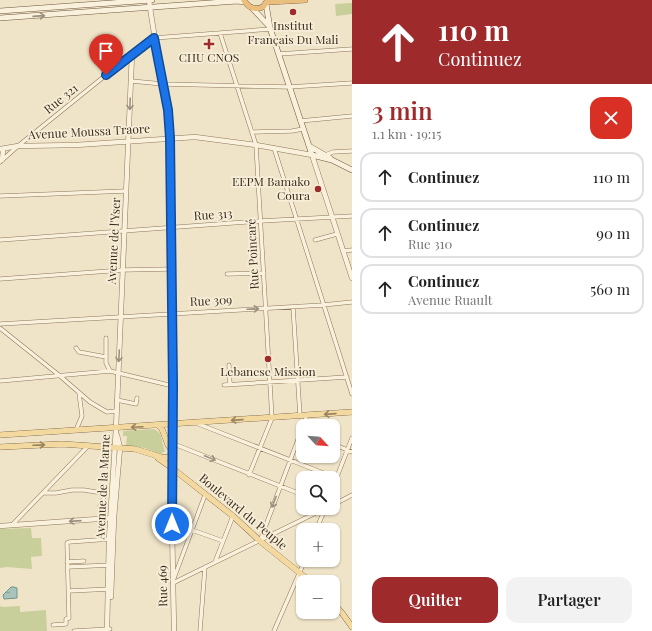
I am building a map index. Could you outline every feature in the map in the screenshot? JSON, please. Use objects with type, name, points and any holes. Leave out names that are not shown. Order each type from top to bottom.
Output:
[{"type":"highway","points":[[245,1],[252,8],[259,8],[263,7],[267,2],[305,0]]},
{"type":"main road","points":[[0,11],[152,0]]},
{"type":"main road","points":[[0,18],[245,1]]},
{"type":"main road","points":[[267,2],[271,28],[312,156],[323,156]]},
{"type":"main road","points":[[252,8],[271,28]]},
{"type":"main road","points":[[309,146],[323,156],[352,170]]},
{"type":"main road","points":[[0,435],[158,426],[352,412]]},
{"type":"main road","points":[[0,447],[45,444],[135,449],[168,458],[173,452],[168,445],[162,429],[158,426]]},
{"type":"main road","name":"Boulevard du Peuple","points":[[153,455],[233,516],[260,541],[303,575]]},
{"type":"main road","points":[[340,611],[352,627]]},
{"type":"street","name":"Rue 469","points":[[149,0],[154,38],[168,110],[170,138],[174,444],[172,468],[174,631]]},
{"type":"street","points":[[154,38],[271,28]]},
{"type":"street","name":"Rue Poincaré","points":[[220,33],[256,145],[261,221],[272,418],[249,474]]},
{"type":"street","name":"Rue 321","points":[[1,161],[132,54],[154,38]]},
{"type":"street","points":[[279,54],[352,49]]},
{"type":"street","points":[[100,52],[100,64],[106,75]]},
{"type":"street","name":"Avenue de l'Yser","points":[[116,428],[132,54]]},
{"type":"street","points":[[131,81],[163,84],[289,87],[352,83]]},
{"type":"street","points":[[300,121],[352,116]]},
{"type":"street","points":[[252,132],[292,131],[303,129]]},
{"type":"street","name":"Avenue Moussa Traore","points":[[1,149],[18,146],[76,145],[195,137],[256,145],[312,156]]},
{"type":"street","points":[[274,148],[352,394]]},
{"type":"street","points":[[1,149],[3,155],[1,161]]},
{"type":"street","points":[[323,156],[333,152],[352,151]]},
{"type":"street","points":[[312,156],[352,278]]},
{"type":"street","points":[[0,196],[126,191]]},
{"type":"street","name":"Rue 313","points":[[0,240],[261,221],[352,216]]},
{"type":"street","points":[[315,240],[337,234]]},
{"type":"street","points":[[343,251],[352,250]]},
{"type":"street","points":[[0,279],[123,270],[171,269]]},
{"type":"street","points":[[227,274],[264,273]]},
{"type":"street","name":"Rue 309","points":[[0,324],[293,307],[352,302]]},
{"type":"street","points":[[293,307],[300,416]]},
{"type":"street","points":[[0,328],[90,402],[107,412],[116,411]]},
{"type":"street","points":[[106,338],[106,363],[110,371]]},
{"type":"street","points":[[76,348],[79,352],[106,357]]},
{"type":"street","points":[[229,365],[230,384]]},
{"type":"street","points":[[0,381],[110,371],[173,386]]},
{"type":"street","points":[[224,385],[347,377]]},
{"type":"street","points":[[75,431],[82,416],[79,393]]},
{"type":"street","points":[[117,400],[136,404],[137,398]]},
{"type":"street","points":[[306,419],[307,415]]},
{"type":"street","points":[[195,423],[318,471]]},
{"type":"street","name":"Avenue de la Marne","points":[[108,630],[111,538],[117,448],[116,428]]},
{"type":"street","points":[[339,471],[352,438]]},
{"type":"street","points":[[174,444],[296,492]]},
{"type":"street","points":[[11,526],[88,446]]},
{"type":"street","points":[[260,541],[296,446]]},
{"type":"street","points":[[340,447],[352,452]]},
{"type":"street","points":[[43,493],[56,493],[72,490],[102,493],[104,497],[100,506]]},
{"type":"street","points":[[173,582],[205,494]]},
{"type":"street","points":[[340,501],[352,495]]},
{"type":"street","points":[[173,582],[311,515]]},
{"type":"street","points":[[215,562],[233,516]]},
{"type":"street","points":[[0,526],[112,518]]},
{"type":"street","points":[[192,530],[223,541]]},
{"type":"street","points":[[53,625],[66,624],[66,619],[69,618],[68,564],[66,545],[69,542],[111,538]]},
{"type":"street","points":[[68,564],[84,561]]},
{"type":"street","points":[[68,564],[110,565]]},
{"type":"street","points":[[200,631],[205,567]]},
{"type":"street","points":[[274,631],[302,567]]},
{"type":"street","points":[[69,591],[110,590]]},
{"type":"street","points":[[74,631],[108,630]]},
{"type":"green space","points":[[352,3],[352,14],[336,16],[335,4]]},
{"type":"green space","points":[[154,429],[160,433],[165,452],[161,455],[145,448],[126,446],[127,436],[123,436],[123,431]]},
{"type":"green space","points":[[31,528],[32,538],[41,538],[42,556],[31,557],[32,569],[7,567],[0,568],[0,529]]},
{"type":"green space","points":[[0,606],[20,606],[20,612],[46,610],[47,631],[0,631]]},
{"type":"water","points":[[11,587],[17,588],[17,598],[4,599],[3,595]]},
{"type":"place","name":"Institut Français Du Mali","points":[[293,12]]},
{"type":"place","name":"CHU CNOS","points":[[209,44]]},
{"type":"place","name":"EEPM Bamako Coura","points":[[318,189]]},
{"type":"place","name":"Lebanese Mission","points":[[268,359]]},
{"type":"route","points":[[106,75],[154,38],[168,110],[170,138],[174,444],[172,468],[172,524]]}]
